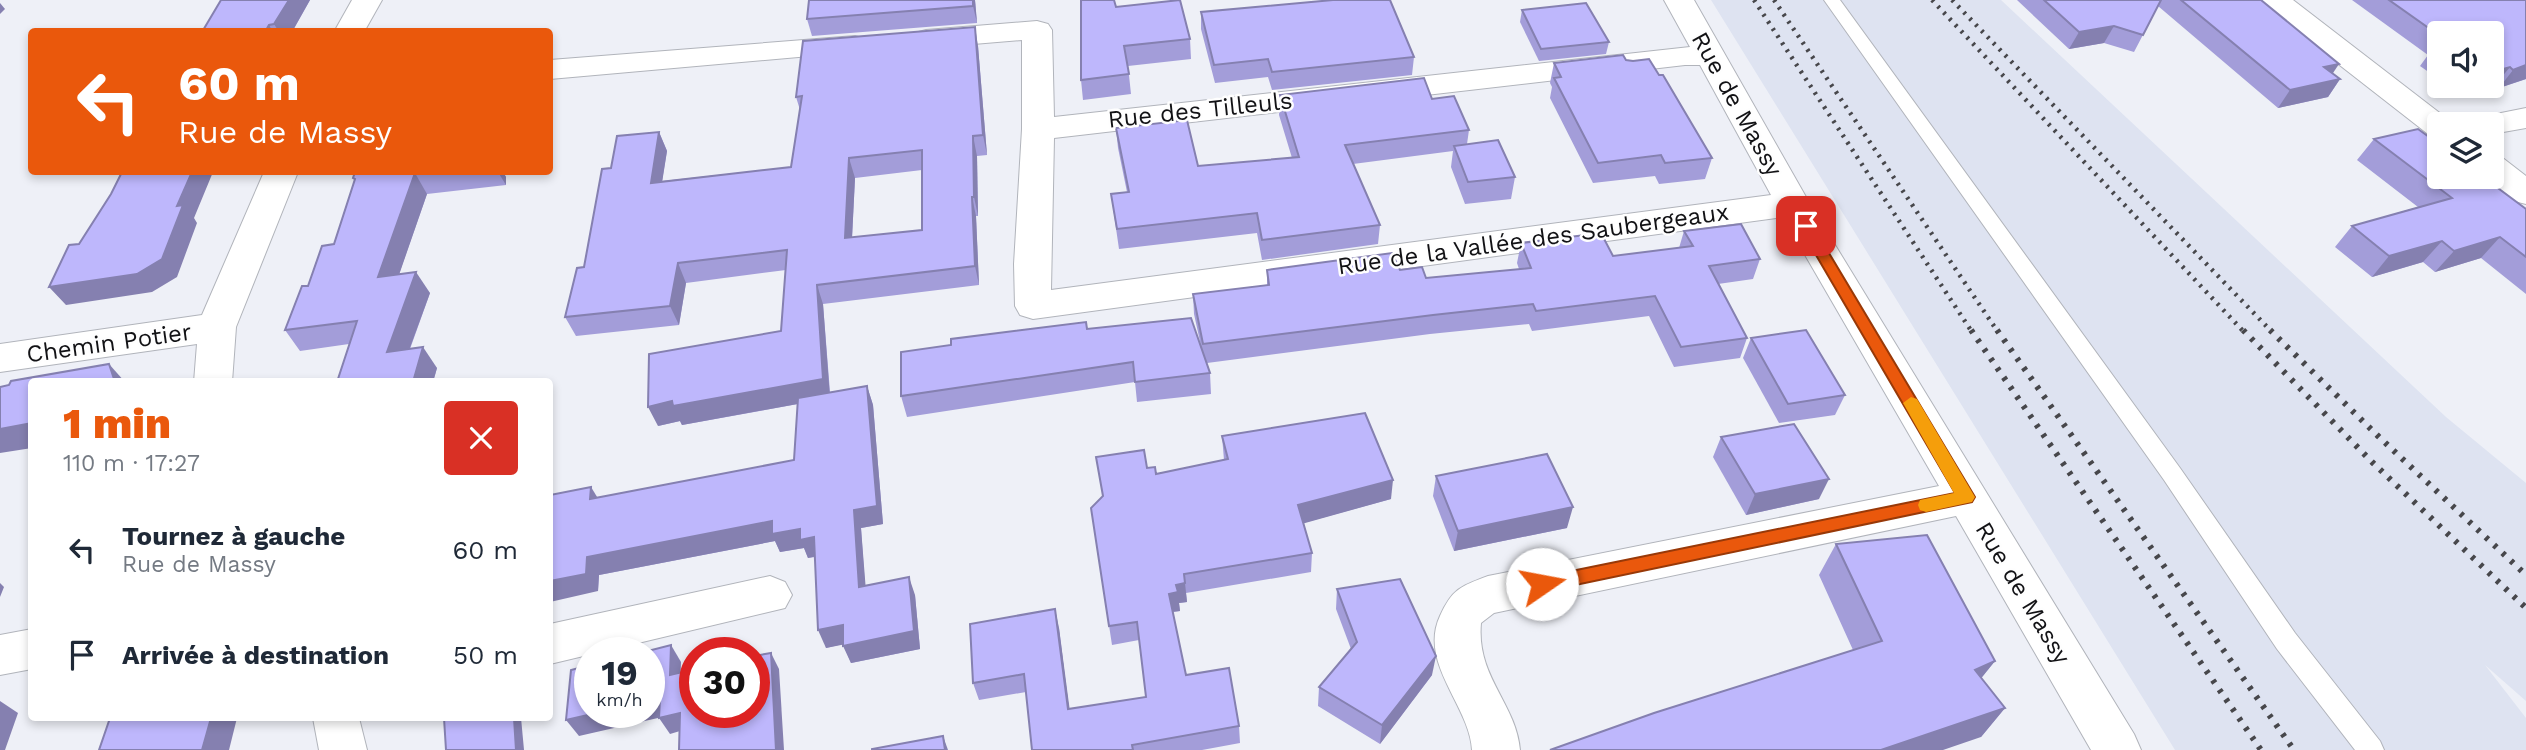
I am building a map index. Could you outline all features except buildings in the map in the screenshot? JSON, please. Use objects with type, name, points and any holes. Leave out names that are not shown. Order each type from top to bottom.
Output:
[{"type":"street","points":[[351,28],[367,0]]},
{"type":"street","name":"Rue de Massy","points":[[1679,0],[1793,204],[2117,750]]},
{"type":"street","points":[[2274,0],[2427,117]]},
{"type":"street","points":[[553,70],[891,42],[1037,15],[1038,129]]},
{"type":"street","name":"Rue des Tilleuls","points":[[1038,129],[1685,56],[1711,56]]},
{"type":"street","points":[[2504,122],[2526,118]]},
{"type":"street","name":"Rue de la Vallée des Saubergeaux","points":[[1038,129],[1032,264],[1033,306],[1793,204]]},
{"type":"street","points":[[213,378],[217,327],[280,175]]},
{"type":"street","points":[[2504,176],[2526,193]]},
{"type":"street","name":"Chemin Potier","points":[[0,358],[217,327]]},
{"type":"street","points":[[1496,750],[1495,736],[1457,652],[1458,625],[1466,607],[1488,595],[1966,497]]},
{"type":"street","points":[[553,643],[770,595]]},
{"type":"street","points":[[0,654],[28,650]]},
{"type":"street","points":[[337,721],[343,750]]},
{"type":"lane","points":[[1832,0],[2156,451],[2286,640],[2371,750]]},
{"type":"shaded area","points":[[1711,0],[2001,0],[2446,417],[2526,483],[2526,701],[2485,665],[2526,718],[2526,750],[2175,750]]},
{"type":"railway","points":[[1754,0],[1972,332]]},
{"type":"railway","points":[[1774,0],[1998,332]]},
{"type":"railway","points":[[1932,0],[2244,332]]},
{"type":"railway","points":[[1952,0],[2271,331]]},
{"type":"railway","points":[[1971,330],[2261,750]]},
{"type":"railway","points":[[1997,330],[2294,750]]},
{"type":"railway","points":[[2243,330],[2372,462],[2526,608]]},
{"type":"railway","points":[[2271,331],[2526,575]]},
{"type":"slow traffic","points":[[1911,403],[1966,497],[1926,505]]},
{"type":"route","points":[[1542,584],[1966,497],[1806,226]]}]
